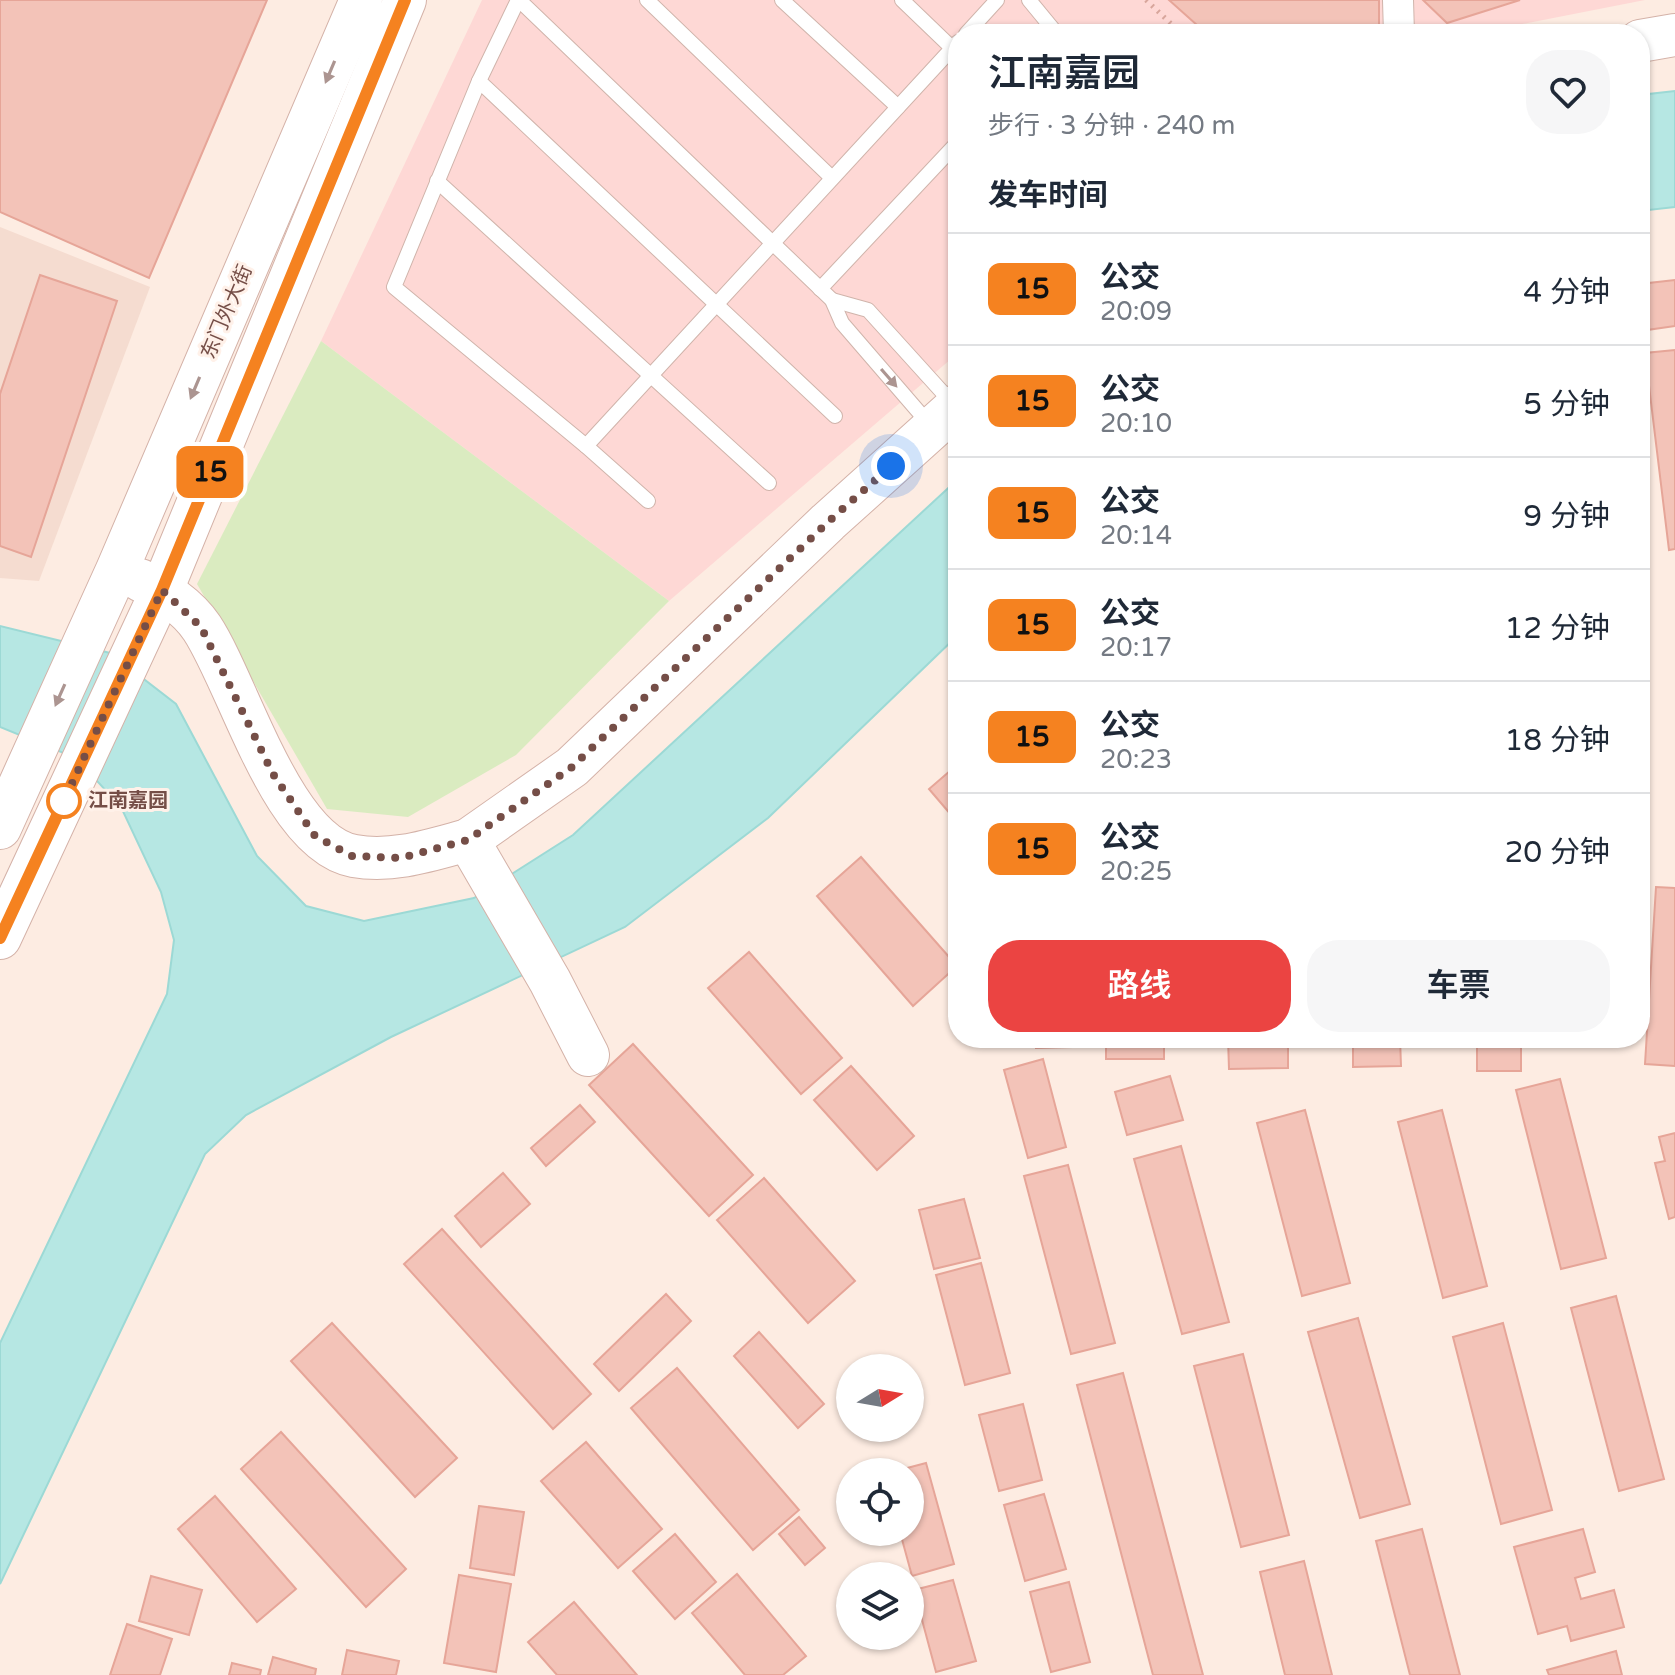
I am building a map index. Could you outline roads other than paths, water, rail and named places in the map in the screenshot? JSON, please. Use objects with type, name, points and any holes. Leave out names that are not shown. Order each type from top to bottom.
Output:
[{"type":"street","name":"东门外大街","points":[[0,828],[117,570],[361,0]]},
{"type":"street","points":[[0,938],[162,590],[405,0]]},
{"type":"street","points":[[1398,0],[1399,24]]},
{"type":"street","points":[[1650,39],[1675,35]]},
{"type":"street","points":[[117,570],[162,590],[201,627],[273,774],[315,836],[352,856],[401,858],[472,846],[572,767],[828,522],[948,415]]},
{"type":"street","points":[[472,846],[550,981],[588,1055]]},
{"type":"lane","points":[[648,501],[394,287],[479,81],[518,0],[832,300],[845,327],[948,413]]},
{"type":"lane","points":[[647,0],[832,178]]},
{"type":"lane","points":[[782,0],[898,107]]},
{"type":"lane","points":[[902,0],[948,39]]},
{"type":"lane","points":[[975,24],[997,0]]},
{"type":"lane","points":[[1029,0],[1049,24]]},
{"type":"lane","points":[[586,446],[948,53]]},
{"type":"lane","points":[[479,81],[835,416]]},
{"type":"lane","points":[[820,289],[948,153]]},
{"type":"lane","points":[[437,181],[769,483]]},
{"type":"lane","points":[[832,300],[868,310],[948,413]]},
{"type":"water","points":[[1675,91],[1675,207],[1650,210],[1650,94]]},
{"type":"water","points":[[948,488],[948,645],[768,818],[625,927],[391,1037],[246,1115],[205,1154],[0,1584],[0,1343],[167,994],[174,940],[161,892],[121,807],[76,758],[0,727],[0,626],[110,653],[176,704],[257,856],[306,906],[364,921],[474,898],[573,835]]},
{"type":"place","name":"江南嘉园","points":[[64,801]]}]
